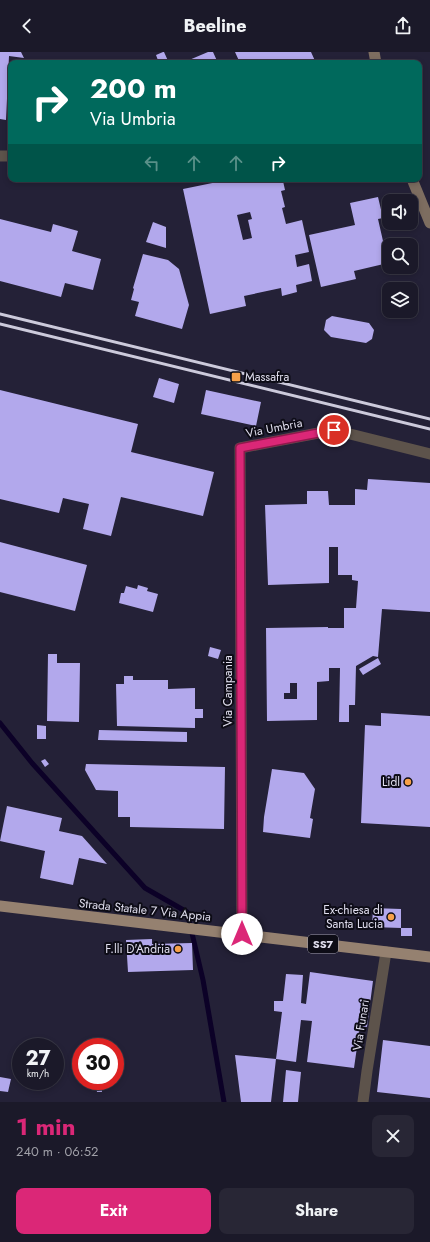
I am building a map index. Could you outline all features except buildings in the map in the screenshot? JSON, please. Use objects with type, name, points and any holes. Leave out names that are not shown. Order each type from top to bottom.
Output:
[{"type":"main road","points":[[413,182],[430,223]]},
{"type":"main road","name":"Strada Statale 7 Via Appia","points":[[0,906],[430,957]]},
{"type":"street","name":"Via Umbria","points":[[240,448],[334,430],[430,454]]},
{"type":"street","name":"Via Campania","points":[[240,448],[242,934]]},
{"type":"street","name":"Via Funari","points":[[363,1102],[386,952]]},
{"type":"waterway","points":[[0,723],[32,763],[145,888],[187,912],[203,980],[224,1102]]},
{"type":"railway","points":[[0,314],[430,419]]},
{"type":"railway","points":[[0,324],[430,429]]},
{"type":"place","name":"Massafra","points":[[236,377]]},
{"type":"place","name":"Lidl","points":[[408,782]]},
{"type":"place","name":"Ex-chiesa di Santa Lucia","points":[[391,917]]},
{"type":"place","name":"F.lli D'Andria","points":[[178,949]]},
{"type":"route","points":[[242,934],[240,448],[334,430]]}]
